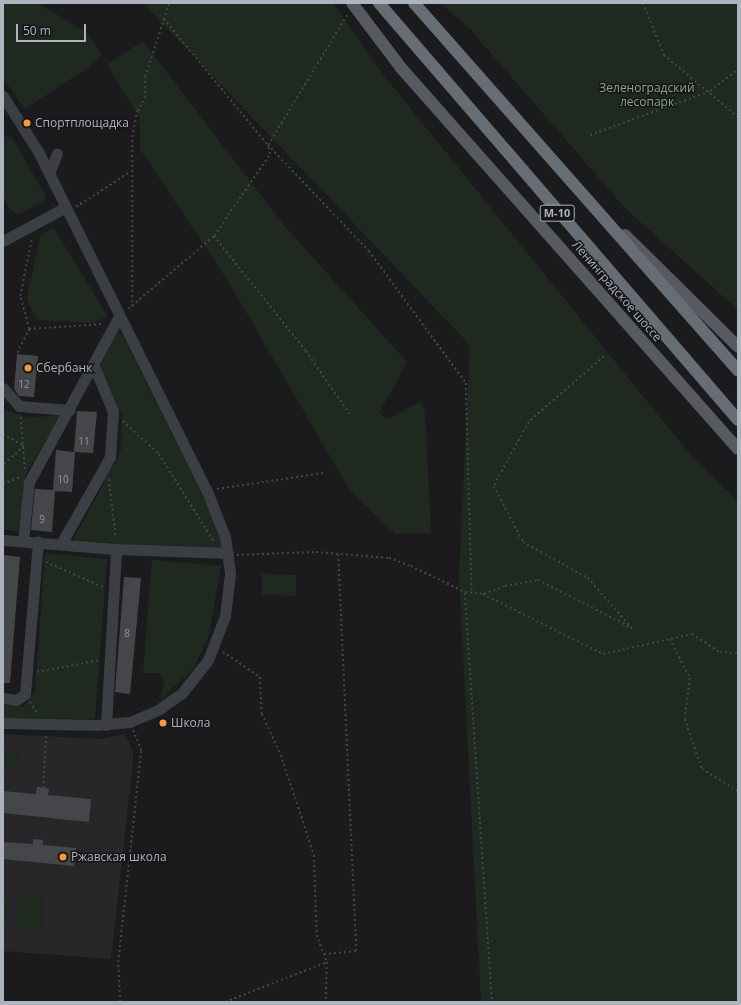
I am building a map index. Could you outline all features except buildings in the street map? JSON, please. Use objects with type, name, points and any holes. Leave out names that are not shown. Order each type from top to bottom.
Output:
[{"type":"highway","name":"Ленинградское шоссе","points":[[379,3],[583,244],[738,420]]},
{"type":"highway","name":"М-10","points":[[414,3],[738,370]]},
{"type":"main road","name":"Ленинградское шоссе","points":[[353,4],[402,69],[738,449]]},
{"type":"main road","name":"М-10","points":[[589,200],[738,347]]},
{"type":"street","points":[[3,96],[39,153],[64,208],[207,491],[221,523],[228,602],[214,647],[200,672],[182,693],[157,711],[130,722],[106,724],[45,725],[3,723]]},
{"type":"street","points":[[49,174],[57,153]]},
{"type":"street","points":[[3,241],[64,208]]},
{"type":"street","points":[[23,541],[31,479],[94,366],[119,316]]},
{"type":"street","points":[[61,544],[110,457],[113,412],[94,366]]},
{"type":"street","points":[[3,388],[20,406],[70,410]]},
{"type":"street","points":[[3,540],[225,556]]},
{"type":"street","points":[[3,698],[16,700],[25,694],[38,542]]},
{"type":"street","points":[[106,724],[108,659],[116,549]]},
{"type":"path","points":[[132,307],[130,172],[132,137],[137,112],[145,98],[145,77],[169,3]]},
{"type":"path","points":[[643,3],[664,56],[710,91],[738,117]]},
{"type":"path","points":[[29,329],[93,326],[109,323],[132,307],[214,236],[270,154],[268,145],[353,4]]},
{"type":"path","points":[[164,19],[268,145],[369,251],[466,383],[472,594]]},
{"type":"path","points":[[590,135],[710,91],[738,69]]},
{"type":"path","points":[[64,208],[75,207],[130,172]]},
{"type":"path","points":[[17,353],[29,329],[20,296],[35,225]]},
{"type":"path","points":[[214,236],[306,351],[351,416]]},
{"type":"path","points":[[113,412],[159,454],[225,556],[235,559],[236,555],[316,552],[388,558],[410,566],[472,594],[483,594],[504,586],[538,580],[632,628],[588,578],[523,542],[494,486],[529,422],[604,357]]},
{"type":"path","points":[[20,406],[25,475],[31,479]]},
{"type":"path","points":[[3,434],[24,446]]},
{"type":"path","points":[[3,466],[24,446]]},
{"type":"path","points":[[207,491],[323,473]]},
{"type":"path","points":[[109,477],[116,549]]},
{"type":"path","points":[[324,954],[356,952],[338,554]]},
{"type":"path","points":[[45,561],[113,590]]},
{"type":"path","points":[[465,592],[492,1002]]},
{"type":"path","points":[[483,594],[603,654],[692,634],[720,652],[738,653]]},
{"type":"path","points":[[670,639],[690,678],[685,719],[702,769],[738,791]]},
{"type":"path","points":[[214,647],[260,677],[262,714],[281,755],[314,855],[317,934],[327,962],[326,1002]]},
{"type":"path","points":[[26,674],[108,659]]},
{"type":"path","points":[[25,694],[45,725],[43,788]]},
{"type":"path","points":[[120,1002],[118,962],[140,751],[130,722]]},
{"type":"path","points":[[225,1002],[327,962]]},
{"type":"shaded area","name":"Ржавская школа","points":[[3,734],[100,739],[125,734],[133,752],[133,763],[111,959],[3,951]]},
{"type":"green space","points":[[3,3],[38,3],[86,32],[102,54],[89,67],[25,109],[3,78]]},
{"type":"green space","points":[[143,3],[333,3],[385,77],[689,453],[738,501],[738,1002],[481,1002],[459,575],[470,345]]},
{"type":"green space","name":"Зеленоградский лесопарк","points":[[441,3],[738,3],[738,310],[625,208],[469,28]]},
{"type":"green space","points":[[143,41],[282,223],[407,362],[379,413],[388,419],[421,401],[425,413],[431,533],[395,534],[349,489],[228,281],[140,149],[140,118],[107,65]]},
{"type":"green space","points":[[7,136],[13,139],[45,195],[45,200],[18,215],[10,209],[3,196],[3,138]]},
{"type":"green space","points":[[54,228],[108,317],[91,323],[37,320],[27,299],[40,236]]},
{"type":"green space","points":[[117,331],[122,334],[211,512],[220,539],[221,549],[217,552],[73,540],[105,481],[101,478],[110,463],[115,465],[121,450],[122,411],[114,408],[100,366]]},
{"type":"green space","points":[[3,409],[28,418],[61,415],[25,475],[19,531],[3,530]]},
{"type":"green space","points":[[45,553],[107,559],[95,719],[3,718],[3,705],[24,707],[35,691]]},
{"type":"green space","points":[[152,560],[221,566],[209,634],[194,668],[160,700],[164,684],[160,673],[143,673]]},
{"type":"green space","points":[[262,574],[296,575],[296,596],[262,595]]},
{"type":"green space","points":[[3,749],[21,753],[21,763],[3,772]]},
{"type":"green space","points":[[3,891],[11,911],[3,930]]},
{"type":"green space","points":[[19,894],[44,896],[42,930],[16,928]]},
{"type":"place","name":"Спортплощадка","points":[[27,123]]},
{"type":"place","name":"Сбербанк","points":[[28,368]]},
{"type":"place","name":"Школа","points":[[163,723]]},
{"type":"place","name":"Ржавская школа","points":[[63,857]]}]
